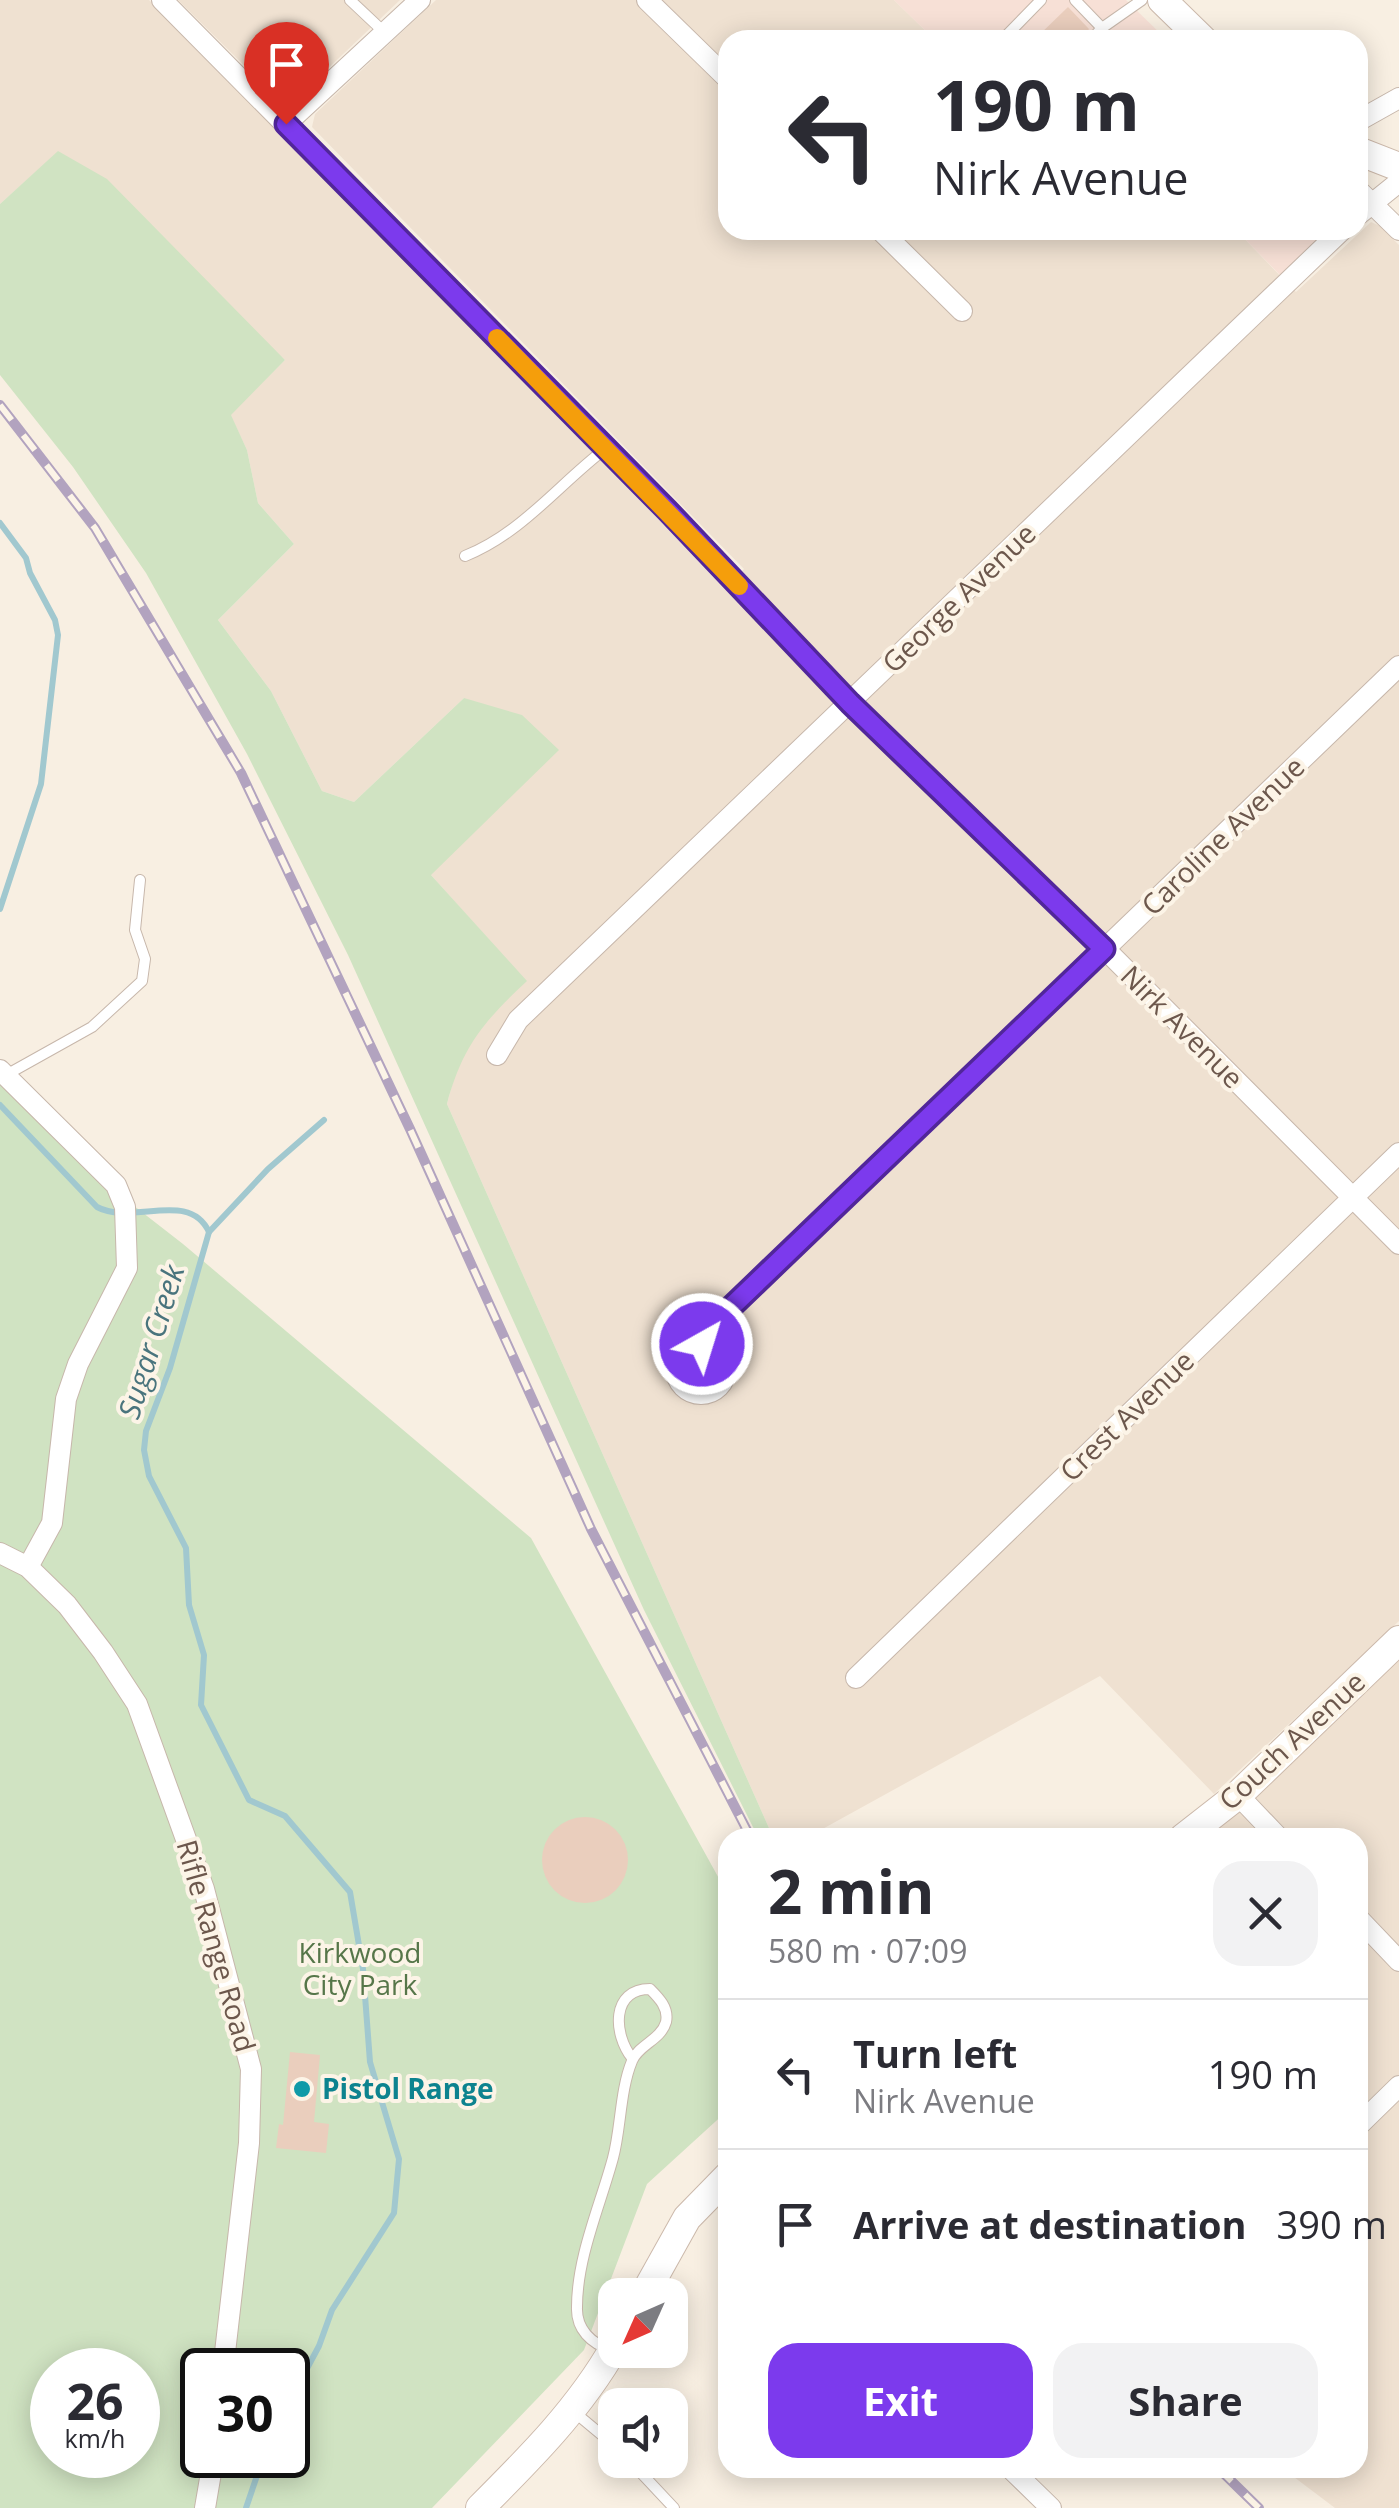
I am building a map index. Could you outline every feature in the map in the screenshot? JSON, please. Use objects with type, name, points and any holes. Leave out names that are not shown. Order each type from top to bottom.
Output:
[{"type":"street","name":"Nirk Avenue","points":[[162,0],[606,448],[850,703],[1104,949],[1399,1244]]},
{"type":"street","points":[[286,124],[420,0]]},
{"type":"street","points":[[648,0],[718,69]]},
{"type":"street","points":[[1162,0],[1193,30]]},
{"type":"street","points":[[1368,115],[1399,98]]},
{"type":"street","points":[[1368,155],[1399,167]]},
{"type":"street","points":[[1368,199],[1399,182]]},
{"type":"street","points":[[1368,207],[1399,230]]},
{"type":"street","points":[[890,240],[962,311]]},
{"type":"street","name":"George Avenue","points":[[497,1055],[518,1020],[1332,240]]},
{"type":"street","name":"Caroline Avenue","points":[[711,1346],[728,1310],[1399,666]]},
{"type":"street","points":[[3,1073],[116,1185],[125,1207],[128,1243],[127,1268],[78,1364],[66,1399],[52,1523],[28,1567]]},
{"type":"street","name":"Crest Avenue","points":[[856,1678],[1399,1154]]},
{"type":"street","name":"Rifle Range Road","points":[[0,1553],[28,1567],[66,1606],[137,1704],[204,1889],[251,2070],[248,2144],[226,2348]]},
{"type":"street","name":"Couch Avenue","points":[[1195,1828],[1238,1795],[1399,1640]]},
{"type":"street","points":[[1238,1795],[1269,1828]]},
{"type":"street","points":[[1368,1928],[1399,1961]]},
{"type":"street","points":[[1368,2116],[1399,2086]]},
{"type":"street","points":[[653,2278],[687,2218],[718,2189]]},
{"type":"street","points":[[480,2508],[530,2459],[572,2410],[601,2368]]},
{"type":"street","points":[[205,2508],[212,2478]]},
{"type":"street","points":[[1020,2478],[1051,2508]]},
{"type":"lane","points":[[350,0],[384,33]]},
{"type":"lane","points":[[1012,30],[1041,0]]},
{"type":"lane","points":[[1075,0],[1102,28],[1142,0]]},
{"type":"lane","points":[[465,556],[524,522],[606,448]]},
{"type":"lane","points":[[3,1073],[92,1027],[142,982],[145,959],[134,930],[140,880]]},
{"type":"lane","points":[[598,2346],[581,2329],[576,2308],[632,2058],[665,2026],[667,2016],[662,2000],[650,1989],[638,1989],[627,1996],[619,2010],[618,2030],[632,2058]]},
{"type":"lane","points":[[572,2410],[598,2432]]},
{"type":"lane","points":[[646,2478],[674,2508]]},
{"type":"shaded area","points":[[0,0],[149,0],[649,500],[728,585],[744,569],[312,127],[315,114],[436,0],[894,0],[925,30],[718,30],[718,240],[1246,240],[1296,292],[1352,240],[1368,240],[1371,222],[1399,245],[1399,1621],[1214,1794],[1100,1676],[824,1828],[769,1828],[447,1104],[457,1066],[488,1016],[526,981],[431,875],[464,698],[354,802],[322,791],[271,691],[218,620],[294,544],[258,503],[247,450],[230,414],[285,360],[58,152],[0,204]]},
{"type":"shaded area","points":[[178,0],[400,0],[299,96],[284,101]]},
{"type":"shaded area","points":[[894,0],[1126,0],[1157,30],[925,30]]},
{"type":"shaded area","points":[[1246,240],[1317,240],[1282,277]]},
{"type":"shaded area","points":[[1399,1656],[1399,2508],[1335,2508],[1295,2478],[1368,2478],[1368,1828],[1211,1828]]},
{"type":"green space","points":[[58,151],[107,179],[285,360],[231,415],[247,450],[258,503],[294,544],[218,620],[271,691],[322,791],[354,802],[464,698],[522,715],[559,750],[431,875],[527,981],[476,1036],[447,1104],[769,1828],[753,1828],[644,1610],[348,955],[247,754],[146,573],[73,467],[0,375],[0,204]]},
{"type":"green space","name":"Kirkwood City Park","points":[[0,1083],[102,1181],[183,1244],[531,1538],[718,1877],[718,2119],[647,2184],[611,2278],[598,2278],[598,2313],[584,2350],[432,2508],[0,2508]]},
{"type":"building","points":[[1068,7],[1089,29],[1088,30],[1044,30]]},
{"type":"building","points":[[585,1817],[602,1820],[616,1829],[625,1843],[625,1877],[616,1891],[602,1900],[585,1903],[568,1900],[554,1891],[545,1877],[542,1860],[545,1843],[554,1829],[568,1820]]},
{"type":"building","name":"Pistol Range","points":[[290,2052],[320,2055],[314,2122],[329,2124],[326,2153],[276,2148],[279,2124],[283,2125]]},
{"type":"waterway","name":"Sugar Creek","points":[[0,523],[26,558],[58,635],[41,784],[0,909]]},
{"type":"waterway","name":"Sugar Creek","points":[[0,1105],[97,1207],[126,1213],[188,1213],[200,1219],[209,1232]]},
{"type":"waterway","name":"Sugar Creek","points":[[310,2363],[332,2310],[394,2213],[399,2159],[370,2062],[363,1969],[350,1892],[285,1816],[249,1800],[201,1705],[204,1655],[189,1605],[186,1548],[149,1476],[144,1450],[146,1431],[170,1368],[209,1232],[268,1169],[324,1120]]},
{"type":"waterway","name":"Sugar Creek","points":[[246,2508],[256,2478]]},
{"type":"railway","points":[[0,405],[95,528],[241,773],[410,1129],[591,1529],[746,1828]]},
{"type":"railway","points":[[1228,2478],[1259,2508]]},
{"type":"slow traffic","points":[[497,338],[739,586]]},
{"type":"place","name":"Pistol Range","points":[[302,2089]]},
{"type":"route","points":[[286,124],[667,510],[850,703],[1104,949],[728,1310],[711,1346],[702,1344]]}]
